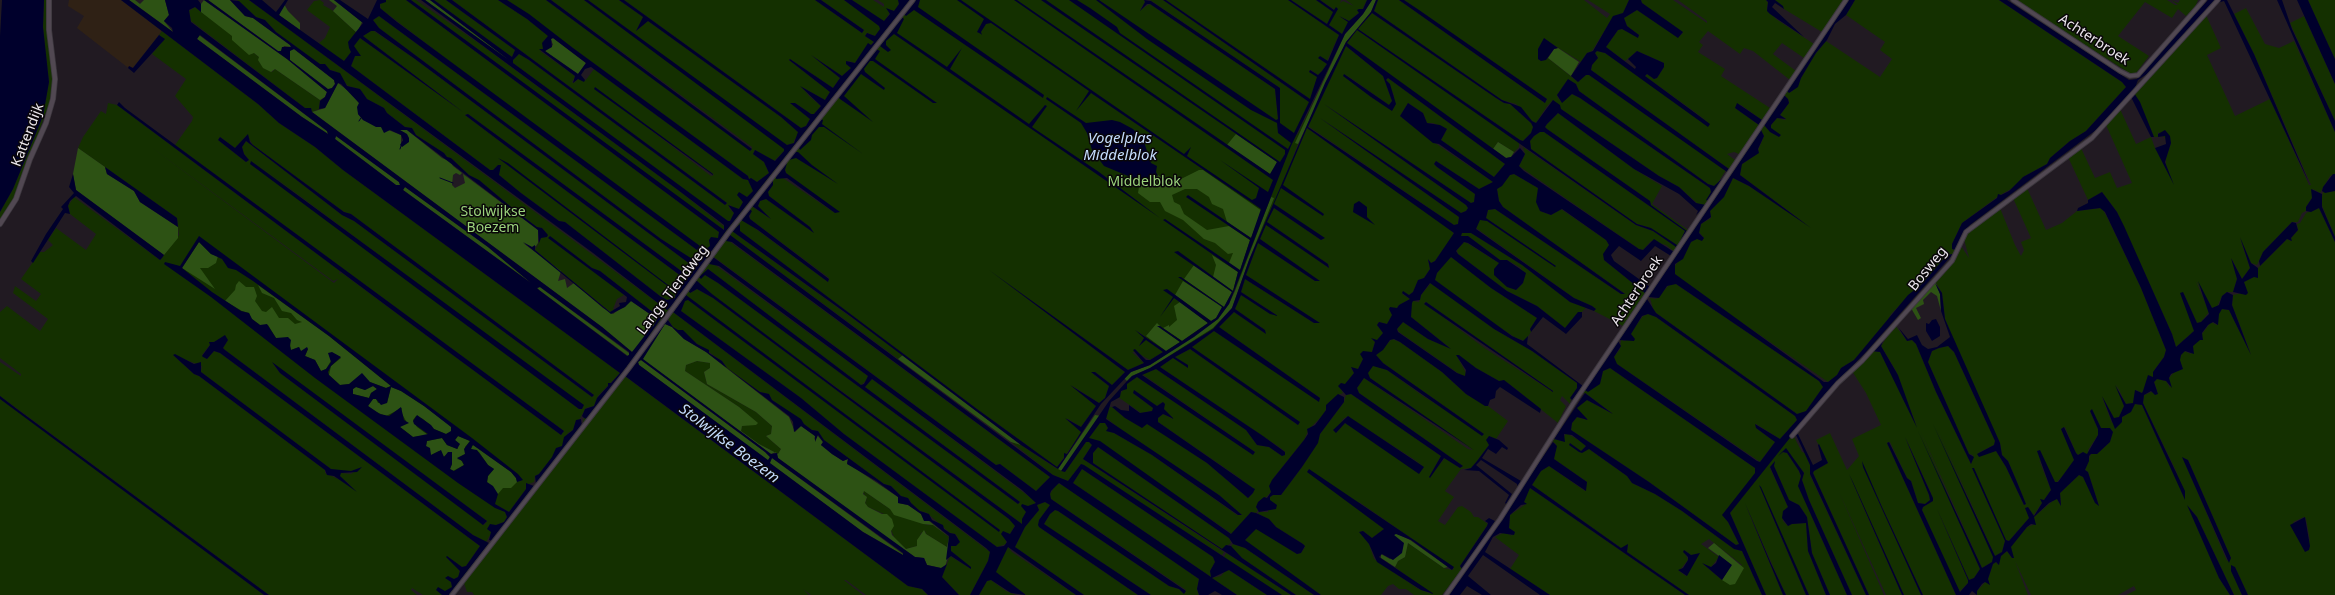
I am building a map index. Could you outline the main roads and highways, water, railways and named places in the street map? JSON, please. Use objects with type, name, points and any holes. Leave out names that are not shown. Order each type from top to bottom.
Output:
[{"type":"water","points":[[2,0],[44,0],[43,27],[49,82],[43,116],[13,189],[0,212],[0,36]]},
{"type":"water","name":"Stolwijkse Boezem","points":[[121,0],[129,0],[173,32],[172,28],[164,21],[169,15],[165,0],[198,0],[201,4],[201,12],[195,7],[189,10],[191,22],[305,108],[311,108],[312,112],[602,327],[632,352],[646,334],[646,327],[642,323],[649,320],[653,327],[657,319],[631,301],[625,307],[611,314],[523,242],[532,247],[535,245],[535,250],[610,312],[620,306],[619,303],[626,302],[627,297],[548,238],[550,236],[592,268],[600,271],[650,310],[659,316],[663,315],[632,361],[637,360],[667,319],[673,327],[678,330],[683,330],[697,344],[709,350],[709,353],[722,361],[727,368],[760,392],[769,394],[772,400],[801,419],[804,424],[812,430],[818,431],[824,440],[884,484],[891,486],[901,496],[908,498],[920,511],[929,514],[932,520],[943,525],[944,529],[955,534],[960,542],[956,546],[951,546],[951,551],[971,567],[971,569],[951,556],[946,560],[949,536],[930,521],[924,521],[921,514],[908,505],[898,503],[898,497],[876,481],[847,464],[848,459],[843,461],[832,454],[821,445],[823,442],[818,435],[815,442],[815,436],[801,426],[794,432],[793,422],[789,416],[706,352],[684,339],[672,327],[665,324],[643,359],[771,454],[777,453],[778,458],[915,557],[924,558],[927,565],[941,568],[947,564],[942,577],[959,595],[928,595],[922,589],[908,586],[625,376],[631,368],[587,419],[584,418],[582,416],[585,409],[594,406],[597,398],[608,386],[608,383],[611,383],[620,373],[343,170],[315,147],[279,123],[258,104]],"holes":[[[200,35],[327,131],[328,134],[302,117],[197,39]],[[336,136],[399,182],[400,185],[396,185],[335,139]],[[405,187],[488,247],[531,283],[403,190]],[[540,287],[629,352],[629,355],[627,356],[537,288]],[[641,360],[765,452],[770,457],[768,460],[639,365],[638,362]],[[772,458],[903,553],[903,555],[863,532],[770,463]]]},
{"type":"water","points":[[204,0],[208,0],[278,51],[281,51],[282,47],[291,47],[253,18],[245,16],[230,0],[239,1],[256,17],[265,20],[276,32],[320,64],[325,64],[330,70],[340,73],[347,86],[360,89],[367,99],[384,108],[387,113],[405,127],[412,128],[416,135],[444,153],[447,157],[451,158],[469,175],[479,180],[517,212],[537,227],[542,228],[548,235],[547,237],[541,238],[539,243],[538,230],[407,130],[400,130],[407,134],[409,138],[409,142],[402,147],[400,145],[403,140],[401,135],[390,130],[384,133],[381,127],[376,127],[363,120],[358,114],[357,107],[359,103],[341,84],[338,83],[325,108],[319,109],[320,101],[325,97],[327,92],[287,59]],"holes":[[[294,49],[334,80],[335,84],[332,88],[328,89],[290,60],[290,51]]]},
{"type":"water","points":[[249,0],[262,0],[276,12],[285,0],[288,0],[279,15],[344,61],[351,52],[348,42],[363,23],[334,0],[340,0],[368,19],[377,0],[386,0],[386,2],[380,4],[380,8],[397,22],[700,246],[697,250],[379,16],[373,20],[379,28],[661,239],[697,262],[703,258],[700,252],[703,248],[706,249],[710,246],[709,240],[711,237],[718,238],[719,232],[406,0],[411,0],[724,230],[724,225],[678,190],[421,0],[425,0],[509,60],[430,0],[434,0],[512,57],[515,50],[446,0],[452,0],[727,203],[725,205],[529,60],[519,54],[513,60],[513,63],[730,221],[734,213],[728,205],[739,209],[743,202],[737,195],[739,192],[747,197],[753,191],[748,180],[743,179],[591,67],[585,69],[581,75],[585,80],[584,82],[578,79],[573,83],[575,76],[539,49],[543,49],[542,43],[548,36],[527,19],[498,0],[507,0],[529,14],[748,176],[749,179],[751,178],[757,182],[769,173],[764,162],[753,154],[755,150],[775,161],[784,149],[584,0],[588,0],[787,145],[794,143],[798,132],[781,117],[648,21],[636,31],[643,17],[619,0],[624,0],[801,128],[806,126],[810,119],[790,103],[795,103],[811,114],[814,114],[821,106],[800,86],[825,100],[830,92],[789,60],[790,59],[833,88],[840,78],[811,55],[842,76],[851,68],[846,64],[846,61],[855,63],[868,43],[871,45],[874,42],[865,36],[867,33],[875,36],[880,29],[879,26],[844,0],[852,0],[884,21],[890,14],[886,8],[894,11],[899,4],[898,0],[910,0],[726,231],[676,302],[667,310],[593,253]],"holes":[[[371,31],[375,31],[415,59],[694,267],[692,274],[686,276],[680,289],[676,290],[675,298],[667,300],[660,296],[565,222],[559,221],[499,175],[501,165],[498,165],[493,170],[490,170],[351,66],[355,56],[361,56],[354,46],[360,38],[463,112],[363,36]],[[553,38],[586,63],[578,74],[545,51],[552,47],[551,39]]]},
{"type":"water","points":[[546,0],[551,0],[752,149],[750,151]]},
{"type":"water","points":[[815,0],[821,0],[864,30],[862,33]]},
{"type":"water","points":[[916,0],[920,0],[918,7],[1044,95],[1043,98],[914,10],[906,16],[904,14]]},
{"type":"water","points":[[957,0],[961,0],[1184,154],[1191,147],[1187,156],[1252,200],[1256,198],[1259,188],[1220,160],[1268,192],[1273,180],[1014,0],[1017,0],[1270,174],[1277,162],[1041,0],[1046,0],[1280,162],[1285,154],[1285,150],[1069,0],[1077,0],[1090,8],[1117,27],[1120,33],[1288,149],[1291,143],[1278,133],[1277,123],[1251,110],[1147,39],[1096,0],[1099,0],[1276,120],[1278,119],[1275,89],[1150,4],[1147,4],[1140,11],[1145,2],[1144,0],[1151,1],[1280,88],[1280,123],[1294,133],[1309,102],[1163,0],[1166,0],[1310,99],[1317,77],[1309,72],[1310,70],[1318,75],[1322,71],[1327,64],[1318,58],[1320,56],[1328,61],[1339,35],[1288,0],[1291,0],[1327,24],[1333,12],[1316,0],[1320,0],[1334,10],[1336,7],[1338,9],[1329,25],[1342,34],[1348,22],[1339,16],[1349,21],[1359,13],[1357,10],[1363,9],[1367,0],[1372,0],[1363,14],[1345,34],[1291,146],[1229,304],[1218,319],[1194,337],[1150,365],[1131,372],[1101,404],[1058,469],[1021,445],[850,316],[732,231],[740,224],[740,231],[977,409],[1057,467],[1064,458],[1064,453],[1067,454],[1081,432],[1065,418],[1081,427],[1096,406],[1070,385],[1099,403],[1105,398],[1109,386],[1091,372],[1095,372],[1112,385],[1125,372],[989,270],[1128,370],[1144,363],[1133,350],[1135,349],[1146,360],[1150,360],[1163,352],[1146,340],[1139,346],[1144,338],[1135,330],[1166,351],[1180,342],[1157,326],[1160,326],[1182,341],[1208,323],[1174,298],[1160,317],[1173,297],[1163,290],[1167,289],[1211,321],[1216,318],[1222,307],[1178,277],[1181,277],[1224,307],[1232,292],[1174,252],[1178,251],[1233,291],[1238,272],[1163,220],[1165,219],[1240,270],[1250,240],[1186,197],[1188,195],[1251,238],[1261,209],[1091,93],[1076,111],[1089,91],[991,23],[986,24],[981,32],[982,35],[977,32],[984,19]]},
{"type":"water","points":[[1376,0],[1378,0],[1374,11],[1502,100],[1521,107],[1532,121],[1536,123],[1553,100],[1560,105],[1561,109],[1659,176],[1679,187],[1696,203],[1706,205],[1696,215],[1698,211],[1679,194],[1634,169],[1558,113],[1547,124],[1545,127],[1547,129],[1650,201],[1651,205],[1687,231],[1680,241],[1685,231],[1544,132],[1540,132],[1530,141],[1531,149],[1637,224],[1651,228],[1677,245],[1676,247],[1653,231],[1636,225],[1357,30],[1347,43],[1506,158],[1511,157],[1520,148],[1525,154],[1519,166],[1524,171],[1639,249],[1643,250],[1654,239],[1674,252],[1671,256],[1655,246],[1641,261],[1619,246],[1611,255],[1614,261],[1650,287],[1645,293],[1604,260],[1603,254],[1609,245],[1606,240],[1562,209],[1551,215],[1540,211],[1536,202],[1538,188],[1514,174],[1510,175],[1502,186],[1497,189],[1499,201],[1503,207],[1625,294],[1621,294],[1495,209],[1488,210],[1486,218],[1556,266],[1555,267],[1487,221],[1480,220],[1476,229],[1574,298],[1592,306],[1596,309],[1594,311],[1570,302],[1522,265],[1471,233],[1462,233],[1461,236],[1468,236],[1500,260],[1507,260],[1526,273],[1523,283],[1516,290],[1507,287],[1494,275],[1494,269],[1499,263],[1468,243],[1464,242],[1456,251],[1458,254],[1507,291],[1537,306],[1565,328],[1578,312],[1582,312],[1582,317],[1566,334],[1543,317],[1531,332],[1530,329],[1537,318],[1491,288],[1451,257],[1437,273],[1435,280],[1512,336],[1523,341],[1528,336],[1527,344],[1583,386],[1572,400],[1570,398],[1577,388],[1577,383],[1532,351],[1494,329],[1430,283],[1421,295],[1420,300],[1413,301],[1411,317],[1451,349],[1428,339],[1403,322],[1397,329],[1398,332],[1457,373],[1465,376],[1466,370],[1456,355],[1459,355],[1476,368],[1499,381],[1504,380],[1541,409],[1540,413],[1500,387],[1496,391],[1495,398],[1490,400],[1488,406],[1485,406],[1466,394],[1442,372],[1400,342],[1394,339],[1390,340],[1383,350],[1376,355],[1383,363],[1484,434],[1482,436],[1387,370],[1373,366],[1368,373],[1370,378],[1474,450],[1364,378],[1357,388],[1359,393],[1463,466],[1460,468],[1444,458],[1430,478],[1429,477],[1441,456],[1351,394],[1346,395],[1338,386],[1341,383],[1345,384],[1354,373],[1351,367],[1358,369],[1363,359],[1360,354],[1363,351],[1372,352],[1375,342],[1371,338],[1377,340],[1383,333],[1377,325],[1379,322],[1387,324],[1392,315],[1389,309],[1390,307],[1397,308],[1399,305],[1410,299],[1402,293],[1403,291],[1409,295],[1413,292],[1418,280],[1424,278],[1430,269],[1428,259],[1431,263],[1435,261],[1454,233],[1307,128],[1283,185],[1324,214],[1323,216],[1281,188],[1274,204],[1325,238],[1321,240],[1274,208],[1267,222],[1328,264],[1329,268],[1266,225],[1260,239],[1320,281],[1315,281],[1258,243],[1246,275],[1320,323],[1314,323],[1245,279],[1241,292],[1278,316],[1270,314],[1241,295],[1235,309],[1265,330],[1266,334],[1234,312],[1219,327],[1320,398],[1319,402],[1214,331],[1192,347],[1300,422],[1298,425],[1190,349],[1175,357],[1188,365],[1188,368],[1173,358],[1160,367],[1263,436],[1285,452],[1285,455],[1282,456],[1269,447],[1257,445],[1246,430],[1156,369],[1142,375],[1255,452],[1253,455],[1137,377],[1127,384],[1127,389],[1121,391],[1120,397],[1111,402],[1106,419],[1219,495],[1242,515],[1238,515],[1152,455],[1114,433],[1106,431],[1108,428],[1105,423],[1100,423],[1089,438],[1100,441],[1231,534],[1251,512],[1269,519],[1276,527],[1303,544],[1305,546],[1301,553],[1297,554],[1256,529],[1245,540],[1321,595],[1314,595],[1245,548],[1233,544],[1229,538],[1098,447],[1093,453],[1093,463],[1222,549],[1226,545],[1231,546],[1242,558],[1296,595],[1291,595],[1083,459],[1092,445],[1089,442],[1086,442],[1065,472],[1061,471],[1109,401],[1132,376],[1150,368],[1213,329],[1232,308],[1249,260],[1325,83],[1346,42],[1371,12]],"holes":[[[1372,13],[1496,98],[1504,103],[1510,104],[1531,123],[1533,127],[1531,133],[1523,141],[1520,140],[1358,29]],[[1346,46],[1383,76],[1392,101],[1389,105],[1344,74],[1343,76],[1371,97],[1392,111],[1396,104],[1390,84],[1386,80],[1388,78],[1505,164],[1494,177],[1441,140],[1447,129],[1440,125],[1427,123],[1423,113],[1408,103],[1400,116],[1433,143],[1439,144],[1493,182],[1479,189],[1436,161],[1434,164],[1437,167],[1475,194],[1474,202],[1471,203],[1324,104],[1466,205],[1468,208],[1466,211],[1461,213],[1320,118],[1459,217],[1458,224],[1454,225],[1308,127]]]},
{"type":"water","points":[[1399,0],[1404,0],[1419,10],[1547,99],[1545,103]]},
{"type":"water","points":[[1629,0],[1641,0],[1642,3],[1683,32],[1678,38],[1637,10],[1624,18],[1627,26],[1639,35],[1638,38],[1622,29],[1618,30],[1606,47],[1635,69],[1636,67],[1628,59],[1637,51],[1664,63],[1664,67],[1657,78],[1654,79],[1647,74],[1645,76],[1710,124],[1708,127],[1605,53],[1597,51],[1595,53],[1598,58],[1592,65],[1591,70],[1729,169],[1727,172],[1589,75],[1586,75],[1578,82],[1571,76],[1587,53],[1593,51],[1613,16],[1623,13]]},
{"type":"water","points":[[1766,0],[1775,0],[1783,6],[1784,9],[1775,3],[1772,7],[1804,37],[1770,14],[1767,11],[1768,2]]},
{"type":"water","points":[[1848,0],[1855,0],[1846,15],[1835,24],[1827,40],[1816,53],[1801,78],[1798,87],[1789,93],[1787,91]]},
{"type":"water","points":[[1999,0],[2007,0],[2129,80],[2137,79],[2152,60],[2208,0],[2215,0],[2147,74],[2138,80],[2135,88],[2096,130],[1970,225],[1963,233],[1955,250],[1952,249],[1952,244],[1962,223],[1997,198],[1998,194],[2001,195],[2009,191],[2023,177],[2047,164],[2050,158],[2070,141],[2086,131],[2126,87],[2122,82]]},
{"type":"water","points":[[2220,0],[2227,0],[2254,54],[2310,185],[2224,1],[2217,3]]},
{"type":"water","points":[[2277,0],[2282,0],[2292,29],[2335,121],[2335,132]]},
{"type":"water","points":[[2297,0],[2308,0],[2335,59],[2335,84]]},
{"type":"water","points":[[902,17],[904,19],[897,33],[947,67],[962,48],[950,69],[1029,124],[1045,105],[1047,106],[1032,127],[1099,172],[1160,218],[894,34],[886,41],[886,45],[891,50],[888,52],[880,46]]},
{"type":"water","points":[[159,35],[165,39],[134,73],[128,68],[129,66],[133,68]]},
{"type":"water","points":[[1544,38],[1558,48],[1554,49],[1546,60],[1541,61],[1538,59],[1538,49]]},
{"type":"water","points":[[876,49],[880,51],[875,59],[937,103],[933,103],[873,61],[870,61],[864,69],[865,72],[885,88],[884,90],[861,74],[844,96],[873,122],[840,99],[838,97]]},
{"type":"water","points":[[1568,79],[1576,84],[1579,91],[1708,184],[1714,186],[1725,176],[1708,201],[1706,200],[1711,192],[1710,188],[1580,98],[1572,94],[1562,103],[1557,95]]},
{"type":"water","points":[[595,87],[713,174],[713,175],[594,89]]},
{"type":"water","points":[[2134,93],[2140,102],[2154,137],[2151,137],[2131,97]]},
{"type":"water","points":[[1784,95],[1788,99],[1789,103],[1780,115],[1786,119],[1777,118],[1771,125],[1771,128],[1781,135],[1779,137],[1770,132],[1764,125]]},
{"type":"water","name":"Vogelplas Middelblok","points":[[1047,97],[1086,123],[1112,120],[1120,122],[1133,129],[1143,139],[1151,163],[1157,166],[1156,172],[1158,176],[1152,175],[1146,181],[1140,181],[1104,166],[1092,150],[1087,133],[1081,123],[1046,99]]},
{"type":"water","points":[[119,102],[125,108],[564,431],[561,435],[450,353],[117,105]]},
{"type":"water","points":[[1737,103],[1762,120],[1759,125],[1735,108]]},
{"type":"water","points":[[468,114],[684,273],[683,276],[465,115]]},
{"type":"water","points":[[821,119],[823,120],[822,124],[863,154],[824,127],[819,127],[812,135],[811,140],[800,150],[799,148]]},
{"type":"water","points":[[1761,130],[1764,136],[1758,149],[1759,153],[1742,164],[1740,175],[1811,228],[1749,186],[1733,178],[1724,197],[1710,211],[1711,217],[1701,224],[1699,233],[1704,238],[1702,241],[1697,239],[1691,242],[1683,259],[1675,264],[1675,274],[1824,382],[1828,382],[1837,375],[1841,368],[1854,360],[1908,295],[1921,285],[1947,255],[1953,254],[1866,352],[1825,394],[1730,513],[1766,595],[1762,595],[1742,551],[1734,549],[1682,511],[1655,494],[1632,483],[1627,476],[1589,449],[1582,453],[1579,452],[1569,445],[1570,443],[1581,451],[1586,446],[1572,435],[1564,434],[1565,442],[1554,439],[1585,393],[1613,414],[1587,400],[1577,408],[1588,420],[1577,417],[1572,423],[1571,430],[1649,482],[1736,545],[1739,544],[1728,522],[1722,515],[1755,473],[1755,468],[1610,368],[1603,371],[1600,384],[1588,392],[1585,390],[1618,341],[1621,346],[1614,357],[1617,364],[1757,461],[1760,462],[1775,442],[1756,428],[1755,424],[1780,439],[1797,420],[1795,416],[1656,317],[1648,314],[1642,316],[1631,334],[1635,339],[1634,341],[1619,340],[1647,299],[1656,313],[1797,414],[1806,411],[1823,387],[1819,381],[1676,284],[1667,286],[1659,298],[1648,297]]},
{"type":"water","points":[[2165,130],[2170,136],[2171,143],[2165,162],[2174,185],[2155,148],[2166,144],[2165,136],[2158,137],[2158,134]]},
{"type":"water","points":[[248,134],[250,142],[253,145],[344,212],[351,214],[594,395],[592,397],[354,221],[342,215],[246,141],[242,147],[244,154],[249,160],[246,162],[218,140],[220,137],[235,148]]},
{"type":"water","points":[[794,152],[798,152],[812,165],[838,184],[796,158],[789,160]]},
{"type":"water","points":[[498,158],[508,163],[672,288],[665,284]]},
{"type":"water","points":[[251,161],[584,405],[582,409],[579,409],[250,164]]},
{"type":"water","points":[[785,163],[787,163],[785,170],[786,173],[840,212],[835,213],[787,178],[776,179],[776,173]]},
{"type":"water","points":[[105,167],[177,218],[178,227],[140,202],[134,191],[107,174]]},
{"type":"water","points":[[73,174],[76,190],[164,255],[162,258],[160,260],[76,196],[70,201],[68,206],[70,214],[65,213],[33,263],[31,261],[46,234],[63,209],[61,207],[74,193],[69,187]]},
{"type":"water","points":[[2333,174],[2335,174],[2335,191],[2325,193],[2322,191],[2323,187]]},
{"type":"water","points":[[771,181],[773,181],[773,185],[768,192],[769,196],[810,227],[814,233],[766,199],[760,201],[758,206],[771,219],[752,206]]},
{"type":"water","points":[[2311,189],[2322,194],[2322,207],[2335,237],[2335,242],[2319,208],[2311,212],[2306,211],[2306,207],[2312,198]]},
{"type":"water","points":[[2102,192],[2117,212],[2124,226],[2172,334],[2176,347],[2194,331],[2180,293],[2183,292],[2197,323],[2201,322],[2209,314],[2198,281],[2212,308],[2219,305],[2222,296],[2227,292],[2233,295],[2232,305],[2251,355],[2229,310],[2222,309],[2219,314],[2218,325],[2213,322],[2208,325],[2202,333],[2203,340],[2200,340],[2193,346],[2194,354],[2185,351],[2181,355],[2180,360],[2183,369],[2171,374],[2169,378],[2172,388],[2166,381],[2157,379],[2154,382],[2158,394],[2155,395],[2151,391],[2144,395],[2143,403],[2185,491],[2185,500],[2142,405],[2135,404],[2131,412],[2122,417],[2122,422],[2115,429],[2102,396],[2114,418],[2119,417],[2124,406],[2115,385],[2126,404],[2133,403],[2135,390],[2142,393],[2148,375],[2153,377],[2153,372],[2164,357],[2166,350],[2141,288],[2105,212],[2100,208],[2077,211],[2078,208],[2088,203],[2088,200]]},
{"type":"water","points":[[1359,201],[1367,207],[1367,217],[1375,225],[1353,212],[1354,204]]},
{"type":"water","points":[[749,209],[752,211],[749,216],[750,219],[829,279],[828,282],[758,230],[741,220]]},
{"type":"water","points":[[2292,222],[2296,223],[2298,230],[2291,238],[2292,241],[2287,239],[2260,266],[2259,261],[2263,252]]},
{"type":"water","points":[[730,235],[1053,475],[1068,481],[1081,464],[1084,465],[1282,595],[1267,595],[1229,570],[1212,578],[1237,595],[1222,595],[1215,591],[1208,595],[1199,595],[1197,589],[1199,579],[1059,483],[1051,491],[1051,499],[1186,591],[1184,594],[1179,589],[1169,586],[1058,511],[1055,510],[1050,514],[1044,524],[1151,595],[1138,595],[1039,527],[1039,520],[1050,505],[1045,502],[1037,505],[1039,510],[1025,527],[1015,547],[1084,595],[1076,595],[1008,547],[996,572],[1026,595],[1011,593],[991,580],[987,581],[979,595],[970,595],[988,561],[990,552],[986,548],[673,312],[686,295],[1000,530],[999,532],[688,300],[685,301],[681,311],[801,398],[844,434],[997,547],[1004,546],[1007,542],[1001,534],[1003,531],[1010,534],[1015,526],[1009,519],[713,298],[697,289],[690,293],[688,290],[695,281],[697,281],[834,386],[1022,524],[1022,519],[1026,512],[1021,506],[1022,504],[1028,506],[1036,503],[1022,490],[872,379],[865,387],[1020,502],[1018,504],[718,283],[705,275],[701,279],[699,277],[708,269],[861,385],[864,384],[868,376],[719,266],[709,264],[713,257],[996,465],[1000,464],[1036,491],[1050,477],[732,242],[726,241]],"holes":[[[1082,469],[1213,557],[1215,562],[1210,571],[1211,577],[1073,483]]]},
{"type":"water","points":[[199,236],[472,438],[518,474],[523,480],[517,482],[516,478],[511,472],[473,445],[471,449],[477,450],[488,465],[494,469],[488,476],[487,482],[493,486],[498,494],[495,504],[509,512],[526,489],[526,483],[534,486],[492,541],[489,540],[491,532],[487,529],[490,524],[496,525],[504,522],[507,517],[505,512],[495,508],[458,483],[315,378],[211,297],[164,264],[165,262],[180,266]],"holes":[[[199,242],[211,254],[222,259],[228,268],[236,270],[253,281],[329,336],[391,386],[386,388],[370,382],[362,373],[349,384],[340,385],[329,375],[328,372],[331,366],[341,357],[332,352],[328,353],[331,362],[326,369],[321,371],[315,360],[305,356],[308,349],[307,347],[301,351],[299,347],[291,350],[291,340],[288,337],[276,338],[267,324],[260,325],[252,319],[249,313],[241,311],[212,292],[182,268]],[[373,386],[377,389],[371,393],[369,398],[353,394],[353,389],[356,387],[365,390]],[[391,387],[401,391],[424,406],[451,427],[451,431],[446,434],[434,429],[417,415],[413,421],[414,424],[428,434],[413,437],[400,427],[409,423],[404,420],[401,407],[389,416],[380,414],[368,406],[373,399],[376,399],[381,405],[387,403]],[[458,436],[470,441],[464,449],[465,454],[457,458],[462,461],[464,465],[454,471],[450,469],[452,464],[452,452],[448,452],[444,457],[441,450],[431,455],[430,448],[426,446],[427,441],[442,438],[447,445],[457,449],[460,444],[455,440]]]},
{"type":"water","points":[[2240,237],[2251,263],[2258,268],[2258,278],[2254,277],[2244,282],[2248,293],[2246,295],[2233,292],[2237,279],[2231,258],[2242,279],[2250,268]]},
{"type":"water","points":[[1935,283],[1942,293],[1945,319],[2000,443],[2002,455],[2008,461],[2017,482],[2026,504],[2024,505],[2006,467],[1996,451],[1979,457],[1977,454],[1994,445],[1995,441],[1954,352],[1948,346],[1939,348],[1932,351],[1928,362],[1969,454],[1974,457],[1971,464],[1936,392],[1916,344],[1912,340],[1907,341],[1898,327],[1908,339],[1917,335],[1922,345],[1928,349],[1937,347],[1950,337],[1941,311],[1940,294]]},
{"type":"water","points":[[1426,302],[1553,391],[1553,392],[1424,304]]},
{"type":"water","points":[[1936,319],[1940,327],[1940,336],[1932,341],[1926,331],[1926,323],[1929,324],[1932,320]]},
{"type":"water","points":[[225,335],[228,340],[223,348],[225,350],[473,535],[489,543],[449,595],[442,595],[436,590],[438,587],[445,591],[452,587],[451,582],[445,578],[448,576],[454,579],[458,577],[460,571],[446,557],[447,556],[462,567],[466,566],[480,546],[220,353],[214,351],[207,359],[202,356],[210,345],[209,342],[214,342]]},
{"type":"water","points":[[1886,335],[1881,346],[1898,375],[1917,428],[1880,352],[1872,351]]},
{"type":"water","points":[[175,354],[194,364],[201,362],[201,372],[331,469],[351,471],[362,467],[357,472],[341,473],[340,476],[357,492],[334,476],[327,475],[325,470],[199,376],[194,374],[173,355]]},
{"type":"water","points":[[272,362],[487,521],[483,525],[280,373]]},
{"type":"water","points":[[1134,390],[1157,406],[1163,402],[1165,404],[1164,409],[1174,419],[1163,414],[1158,418],[1158,422],[1255,489],[1253,493],[1248,498],[1207,463],[1147,424],[1142,428],[1125,418],[1112,407],[1115,406],[1121,410],[1129,411],[1129,405],[1140,413],[1152,411],[1153,408],[1133,393]]},
{"type":"water","points":[[1338,394],[1344,397],[1344,402],[1320,434],[1318,443],[1281,495],[1273,495],[1270,497],[1270,500],[1277,505],[1276,509],[1259,512],[1256,507],[1258,502],[1264,497],[1267,498],[1271,492],[1269,486],[1272,480],[1304,440],[1308,434],[1307,429],[1315,425],[1326,410],[1326,405]]},
{"type":"water","points":[[0,396],[269,595],[264,595],[0,399]]},
{"type":"water","points":[[2092,409],[2101,428],[2110,428],[2113,432],[2110,442],[2097,454],[2091,454],[2089,456],[2089,461],[2085,470],[2088,472],[2099,506],[2095,503],[2083,477],[2079,475],[2060,493],[2061,506],[2057,499],[2049,503],[2034,517],[2036,525],[2031,524],[2027,527],[2011,547],[2014,558],[2012,558],[2007,551],[2001,556],[1999,565],[1996,562],[1993,564],[1988,579],[1990,585],[1985,582],[1982,584],[1977,591],[1977,595],[1972,591],[1969,595],[1956,595],[1887,443],[1889,442],[1907,478],[1911,481],[1918,503],[1925,504],[1930,500],[1929,495],[1905,437],[1933,498],[1933,501],[1923,507],[1922,510],[1960,592],[1968,583],[1968,580],[1937,509],[1969,580],[1974,578],[1980,569],[1918,431],[1982,568],[1992,562],[1993,557],[1933,424],[1995,556],[2002,552],[2005,541],[1972,468],[1974,468],[2006,540],[2009,541],[2029,518],[2025,508],[2028,507],[2034,516],[2042,503],[2040,499],[2044,500],[2051,490],[2037,451],[2040,450],[2055,482],[2058,482],[2074,460],[2061,429],[2064,427],[2078,455],[2083,452],[2087,454],[2098,435],[2098,429],[2090,411]]},
{"type":"water","points":[[1348,416],[1424,467],[1419,474],[1345,423],[1336,433],[1333,430]]},
{"type":"water","points":[[581,419],[582,426],[536,484],[535,476],[539,474],[552,457],[556,448],[562,446],[564,437],[573,430],[576,420]]},
{"type":"water","points":[[1798,434],[1813,465],[1822,460],[1819,444],[1828,463],[1813,473],[1869,595],[1866,595],[1810,474],[1810,465],[1796,435]]},
{"type":"water","points":[[1489,436],[1499,440],[1508,448],[1507,450],[1502,447],[1496,454],[1488,449],[1482,458],[1521,481],[1517,486],[1517,484],[1481,460],[1476,465],[1512,494],[1506,504],[1505,503],[1509,495],[1479,471],[1464,470],[1471,468],[1489,445],[1486,440]]},
{"type":"water","points":[[1553,442],[1557,446],[1554,459],[1587,482],[1586,491],[1549,466],[1541,471],[1532,485],[1621,548],[1628,544],[1627,552],[1689,595],[1685,595],[1530,488],[1524,502],[1527,504],[1521,505],[1510,515],[1509,528],[1515,532],[1514,535],[1500,533],[1493,537],[1485,552],[1550,595],[1540,595],[1483,555],[1468,576],[1491,595],[1482,595],[1467,586],[1460,595],[1449,595]]},
{"type":"water","points":[[1786,448],[1804,473],[1802,480],[1809,500],[1852,595],[1847,595],[1798,486],[1801,476],[1799,471],[1787,453],[1783,452],[1778,456]]},
{"type":"water","points":[[2182,457],[2188,460],[2231,558],[2229,563]]},
{"type":"water","points":[[1775,461],[1774,466],[1789,500],[1799,505],[1807,517],[1812,553],[1830,595],[1826,595],[1808,551],[1806,523],[1792,524],[1788,526],[1782,518],[1783,511],[1788,507],[1770,467]]},
{"type":"water","points":[[1862,461],[1923,595],[1921,595],[1863,467]]},
{"type":"water","points":[[1309,469],[1454,567],[1452,570],[1411,540],[1396,534],[1394,535],[1404,543],[1402,553],[1393,560],[1382,554],[1379,557],[1434,594],[1421,590],[1377,562],[1369,544],[1359,532],[1363,531],[1372,538],[1384,529],[1307,472]]},
{"type":"water","points":[[1849,474],[1853,482],[1904,595],[1902,595]]},
{"type":"water","points":[[1759,485],[1761,487],[1809,595],[1806,595]]},
{"type":"water","points":[[1745,503],[1770,561],[1786,595],[1783,595]]},
{"type":"water","points":[[2187,505],[2197,517],[2234,595],[2230,595],[2219,578]]},
{"type":"water","points":[[2305,517],[2310,546],[2309,550],[2305,552],[2290,525]]},
{"type":"water","points":[[1489,518],[1495,521],[1462,569],[1460,566],[1487,526],[1488,523],[1485,521]]},
{"type":"water","points":[[1684,550],[1691,555],[1700,553],[1687,576],[1678,570],[1683,568],[1688,560],[1688,557],[1683,552]]},
{"type":"water","points":[[1719,555],[1732,565],[1722,580],[1702,563],[1711,567],[1716,563]]},
{"type":"water","points":[[2231,565],[2235,567],[2248,595],[2242,595],[2231,571]]},
{"type":"waterway","points":[[440,178],[453,183]]},
{"type":"park label","name":"Middelblok","points":[[1144,182]]}]
